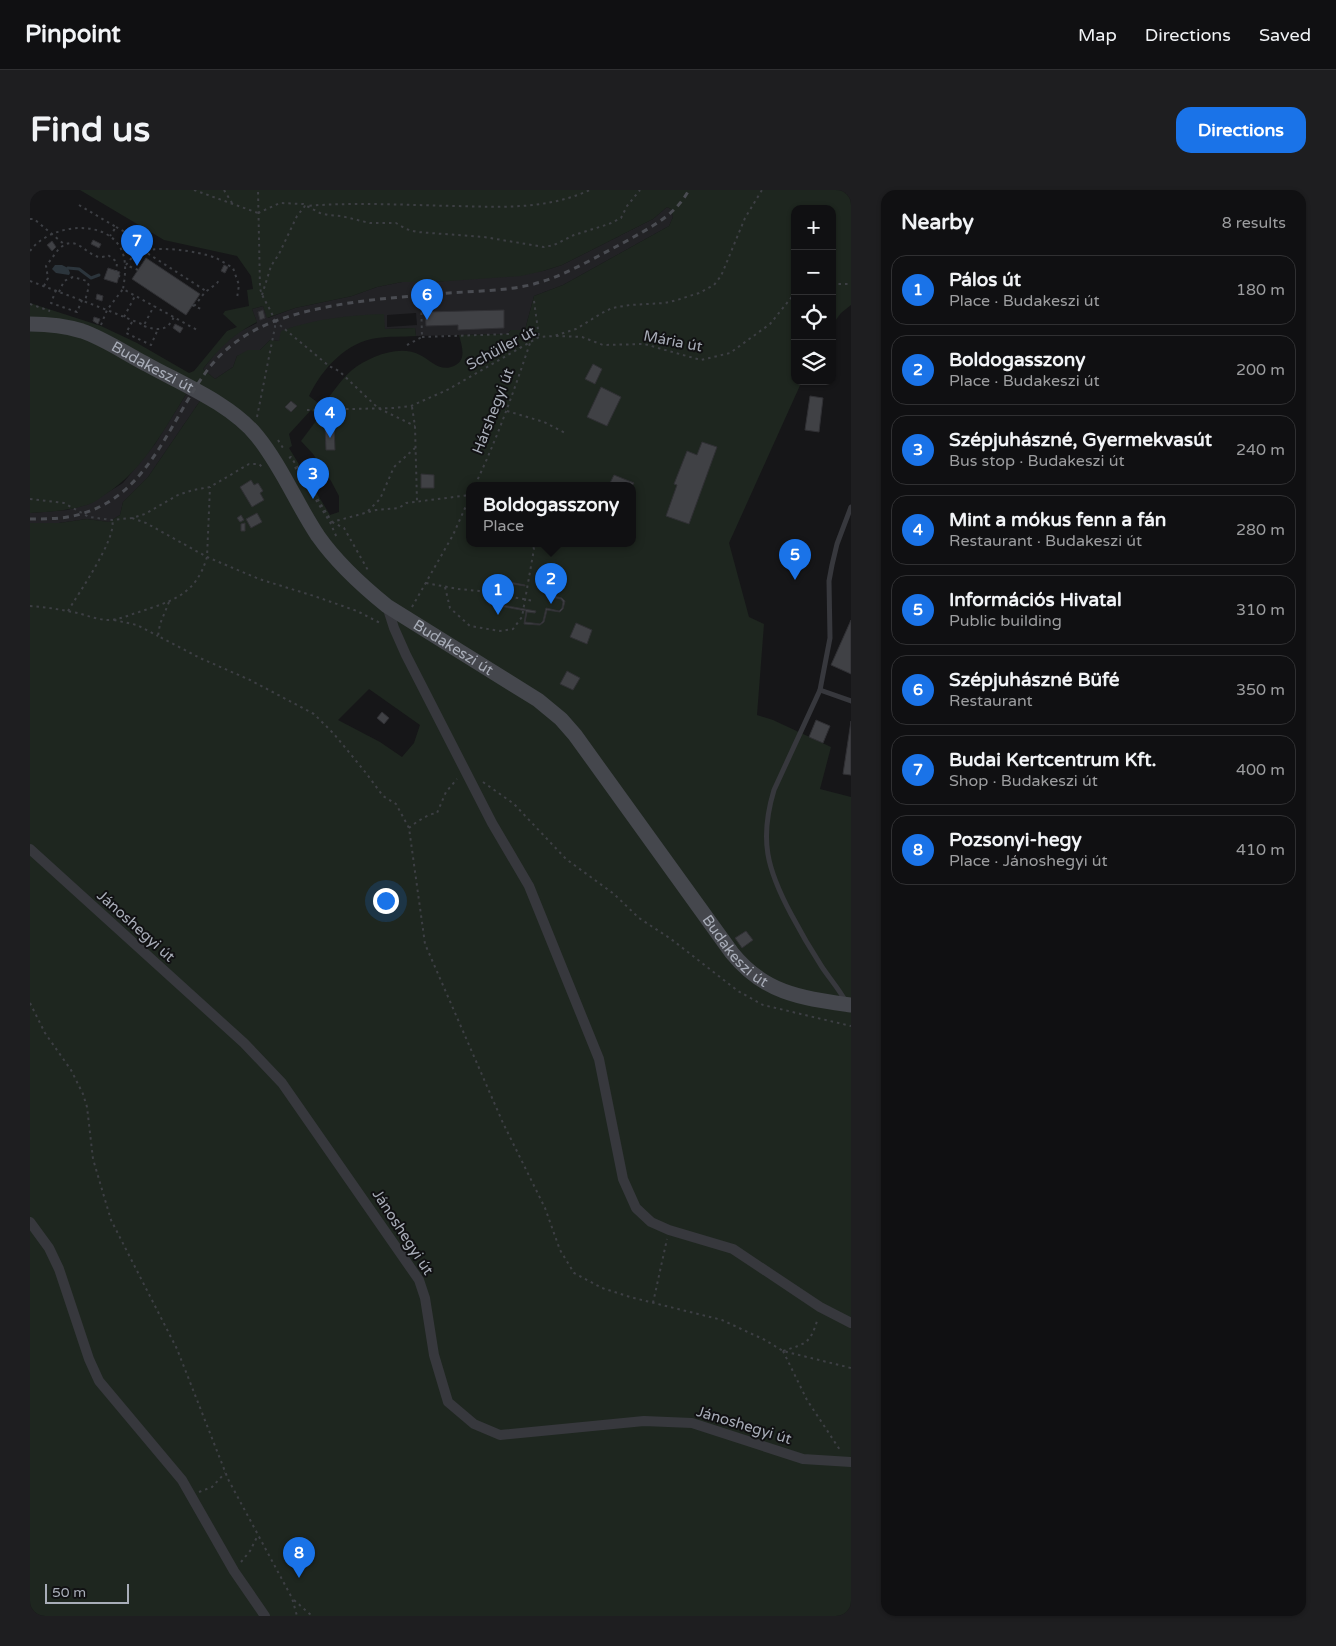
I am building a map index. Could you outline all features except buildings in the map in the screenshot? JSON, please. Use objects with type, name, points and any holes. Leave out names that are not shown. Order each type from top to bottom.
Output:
[{"type":"main road","name":"Budakeszi út","points":[[30,324],[63,326],[98,338],[200,394],[240,420],[258,438],[278,465],[318,535],[331,553],[365,588],[387,606],[526,692],[561,719],[575,735],[732,953],[745,968],[762,981],[791,994],[807,999],[849,1005]]},
{"type":"street","points":[[387,606],[406,655],[492,823],[529,886],[599,1059],[623,1179],[636,1208],[651,1222],[669,1230],[733,1249],[820,1307],[851,1323]]},
{"type":"street","points":[[394,628],[405,617]]},
{"type":"street","name":"Jánoshegyi út","points":[[30,850],[244,1043],[282,1083],[419,1280],[425,1298],[434,1355],[448,1402],[474,1424],[500,1435],[644,1421],[692,1423],[803,1458],[849,1461]]},
{"type":"street","points":[[30,1222],[49,1248],[59,1269],[89,1359],[99,1381],[182,1480],[234,1571],[265,1616]]},
{"type":"lane","points":[[849,1005],[804,940],[777,888],[770,865],[766,838],[769,806],[774,790],[820,690],[830,638],[829,581],[837,544],[851,507]]},
{"type":"lane","points":[[820,690],[851,701]]},
{"type":"path","points":[[194,190],[258,213],[280,204],[303,204],[328,216],[340,216],[370,223],[396,223],[406,229],[417,232],[484,237],[544,248],[574,235],[610,224],[621,218],[627,206],[640,190]]},
{"type":"path","points":[[224,190],[233,204]]},
{"type":"path","points":[[258,190],[260,288],[275,321],[329,366],[339,371],[378,408],[415,426]]},
{"type":"path","points":[[262,295],[271,266],[279,254],[297,216],[305,206],[345,204],[506,207],[544,205],[572,198],[590,190]]},
{"type":"path","name":"Schüller út","points":[[307,410],[411,406],[447,390],[539,337],[554,336],[576,329],[612,308],[665,303],[698,293],[714,285],[721,276],[745,218],[762,190]]},
{"type":"path","points":[[79,205],[130,235],[134,231],[151,241],[144,251]]},
{"type":"path","points":[[30,219],[34,219],[65,245]]},
{"type":"path","points":[[110,236],[116,227]]},
{"type":"path","points":[[30,251],[51,234],[66,230],[86,228],[100,231],[110,236],[122,251],[126,265],[124,289],[108,310],[100,328]]},
{"type":"path","points":[[44,286],[48,278],[46,266],[65,245],[75,243],[83,246],[91,254],[100,257],[108,255],[117,262],[116,275],[125,278]]},
{"type":"path","points":[[126,265],[137,253],[159,249],[180,250],[216,258],[234,268],[239,285],[237,298]]},
{"type":"path","points":[[144,251],[206,291]]},
{"type":"path","points":[[126,265],[138,270]]},
{"type":"path","points":[[73,277],[87,281],[89,286],[77,312],[51,303],[57,291],[64,281],[73,277]]},
{"type":"path","points":[[201,309],[193,306],[202,298],[206,291],[217,285],[220,278]]},
{"type":"path","points":[[30,281],[108,310],[144,326],[158,329],[167,327],[172,322],[174,316]]},
{"type":"path","points":[[836,284],[851,284]]},
{"type":"path","points":[[124,289],[197,330]]},
{"type":"path","name":"Mária út","points":[[554,336],[582,336],[603,346],[644,344],[701,360],[730,353],[770,324],[793,295]]},
{"type":"path","points":[[124,317],[136,296]]},
{"type":"path","points":[[421,298],[422,337]]},
{"type":"path","points":[[534,301],[539,337]]},
{"type":"path","points":[[144,326],[154,306]]},
{"type":"path","points":[[133,321],[126,333],[151,346],[158,329]]},
{"type":"path","points":[[256,417],[274,336],[275,321]]},
{"type":"path","points":[[407,345],[422,337],[509,334],[521,348]]},
{"type":"path","name":"Hárshegyi út","points":[[476,482],[507,411],[530,343]]},
{"type":"path","points":[[411,406],[415,426],[417,502]]},
{"type":"path","points":[[507,411],[544,422],[566,434]]},
{"type":"path","points":[[366,513],[380,499],[394,467],[416,447]]},
{"type":"path","points":[[289,458],[291,457],[332,522],[366,513],[399,508],[406,503],[466,496]]},
{"type":"path","points":[[30,499],[64,503],[89,516],[112,520],[132,518],[145,514],[178,495],[210,487],[249,464],[259,464],[263,468]]},
{"type":"path","points":[[112,620],[169,602],[179,597],[191,586],[201,572],[207,558],[210,487]]},
{"type":"path","points":[[405,617],[453,535],[466,505]]},
{"type":"path","points":[[132,518],[146,523],[207,558],[259,579],[357,611],[379,623],[394,628]]},
{"type":"path","points":[[68,611],[96,565],[112,533],[112,520]]},
{"type":"path","points":[[445,587],[450,608],[470,626],[500,631],[513,629],[522,617],[533,547]]},
{"type":"path","points":[[426,583],[534,600]]},
{"type":"path","points":[[158,636],[160,624],[169,602]]},
{"type":"path","points":[[30,606],[68,611],[137,625],[200,658],[250,680],[314,714],[334,734],[383,796],[396,804],[410,828],[425,944],[491,1097],[545,1208],[560,1250],[574,1273],[602,1288],[653,1304],[722,1320],[766,1340],[783,1351],[851,1368]]},
{"type":"path","points":[[410,828],[414,823],[438,813],[446,792],[466,771],[514,804],[566,859],[614,894],[639,918],[671,939],[738,991],[763,1005],[851,1026]]},
{"type":"path","points":[[30,1003],[45,1034],[71,1070],[83,1094],[87,1107],[92,1159],[108,1214],[179,1353],[225,1473],[292,1598],[298,1616]]},
{"type":"path","points":[[653,1304],[669,1230]]},
{"type":"path","points":[[783,1351],[806,1343],[811,1339],[820,1307]]},
{"type":"path","points":[[783,1351],[807,1400],[849,1461]]},
{"type":"path","points":[[190,1495],[212,1487],[225,1473]]},
{"type":"path","points":[[234,1571],[250,1551],[258,1534]]},
{"type":"path","points":[[292,1598],[312,1616]]},
{"type":"shaded area","points":[[80,190],[851,190],[851,305],[836,320],[836,205],[791,205],[791,385],[800,385],[729,543],[749,617],[764,624],[757,715],[773,720],[831,747],[820,789],[851,797],[851,1616],[30,1616],[30,523],[59,523],[87,519],[109,522],[120,515],[123,502],[148,477],[200,401],[187,393],[142,461],[119,484],[97,500],[73,509],[30,513],[30,303],[101,326],[137,343],[189,373],[194,371],[227,331],[237,327],[223,314],[225,311],[249,306],[247,290],[253,289],[251,276],[237,256],[164,240]],"holes":[[[667,207],[671,209],[673,217],[669,226],[563,285],[534,296],[525,330],[511,330],[507,334],[459,335],[462,358],[460,362],[451,367],[442,368],[412,352],[394,351],[375,357],[348,373],[322,406],[309,396],[321,376],[336,358],[355,345],[377,338],[416,336],[415,328],[385,329],[384,314],[358,315],[306,323],[281,331],[279,341],[270,340],[260,350],[248,350],[237,356],[233,367],[215,379],[203,369],[227,342],[257,322],[252,309],[263,306],[267,318],[295,308],[352,296],[377,287],[402,282],[435,282],[521,276],[543,271],[562,265],[653,219]],[[311,410],[319,417],[301,441],[313,454],[339,496],[339,512],[330,515],[289,448],[292,446],[289,434]],[[369,689],[420,725],[414,743],[402,757],[380,742],[338,720]]]},
{"type":"shaded area","points":[[667,207],[671,209],[673,217],[669,226],[563,285],[534,296],[525,330],[511,330],[507,334],[416,336],[415,328],[385,329],[279,341],[270,340],[260,350],[237,356],[233,367],[215,379],[203,369],[222,345],[237,333],[257,323],[252,309],[263,306],[268,318],[295,308],[352,296],[377,287],[402,282],[435,282],[543,271],[562,265],[653,219]],"holes":[[[416,313],[417,325],[387,327],[387,315]]]},
{"type":"shaded area","points":[[55,265],[62,265],[68,268],[69,275],[56,273],[52,269]]},
{"type":"shaded area","points":[[187,393],[200,401],[148,477],[123,502],[120,515],[109,522],[87,519],[59,523],[30,523],[30,513],[67,510],[89,504],[123,483],[155,444]]},
{"type":"waterway","points":[[68,268],[79,269],[91,278],[99,275]]},
{"type":"railway","points":[[30,519],[64,518],[78,515],[107,503],[126,489],[157,452],[209,368],[230,346],[256,329],[296,314],[361,301],[510,288],[542,282],[578,267],[651,227],[676,208],[689,190]]},
{"type":"place","name":"Budai Kertcentrum Kft.","points":[[137,266]]},
{"type":"place","name":"Szépjuhászné Büfé","points":[[427,320]]},
{"type":"place","name":"Mint a mókus fenn a fán","points":[[330,438]]},
{"type":"place","name":"Szépjuhászné, Gyermekvasút","points":[[313,499]]},
{"type":"place","name":"Információs Hivatal","points":[[795,580]]},
{"type":"place","name":"Boldogasszony","points":[[551,604]]},
{"type":"place","name":"Pálos út","points":[[498,615]]},
{"type":"place","name":"Pozsonyi-hegy","points":[[299,1578]]}]
